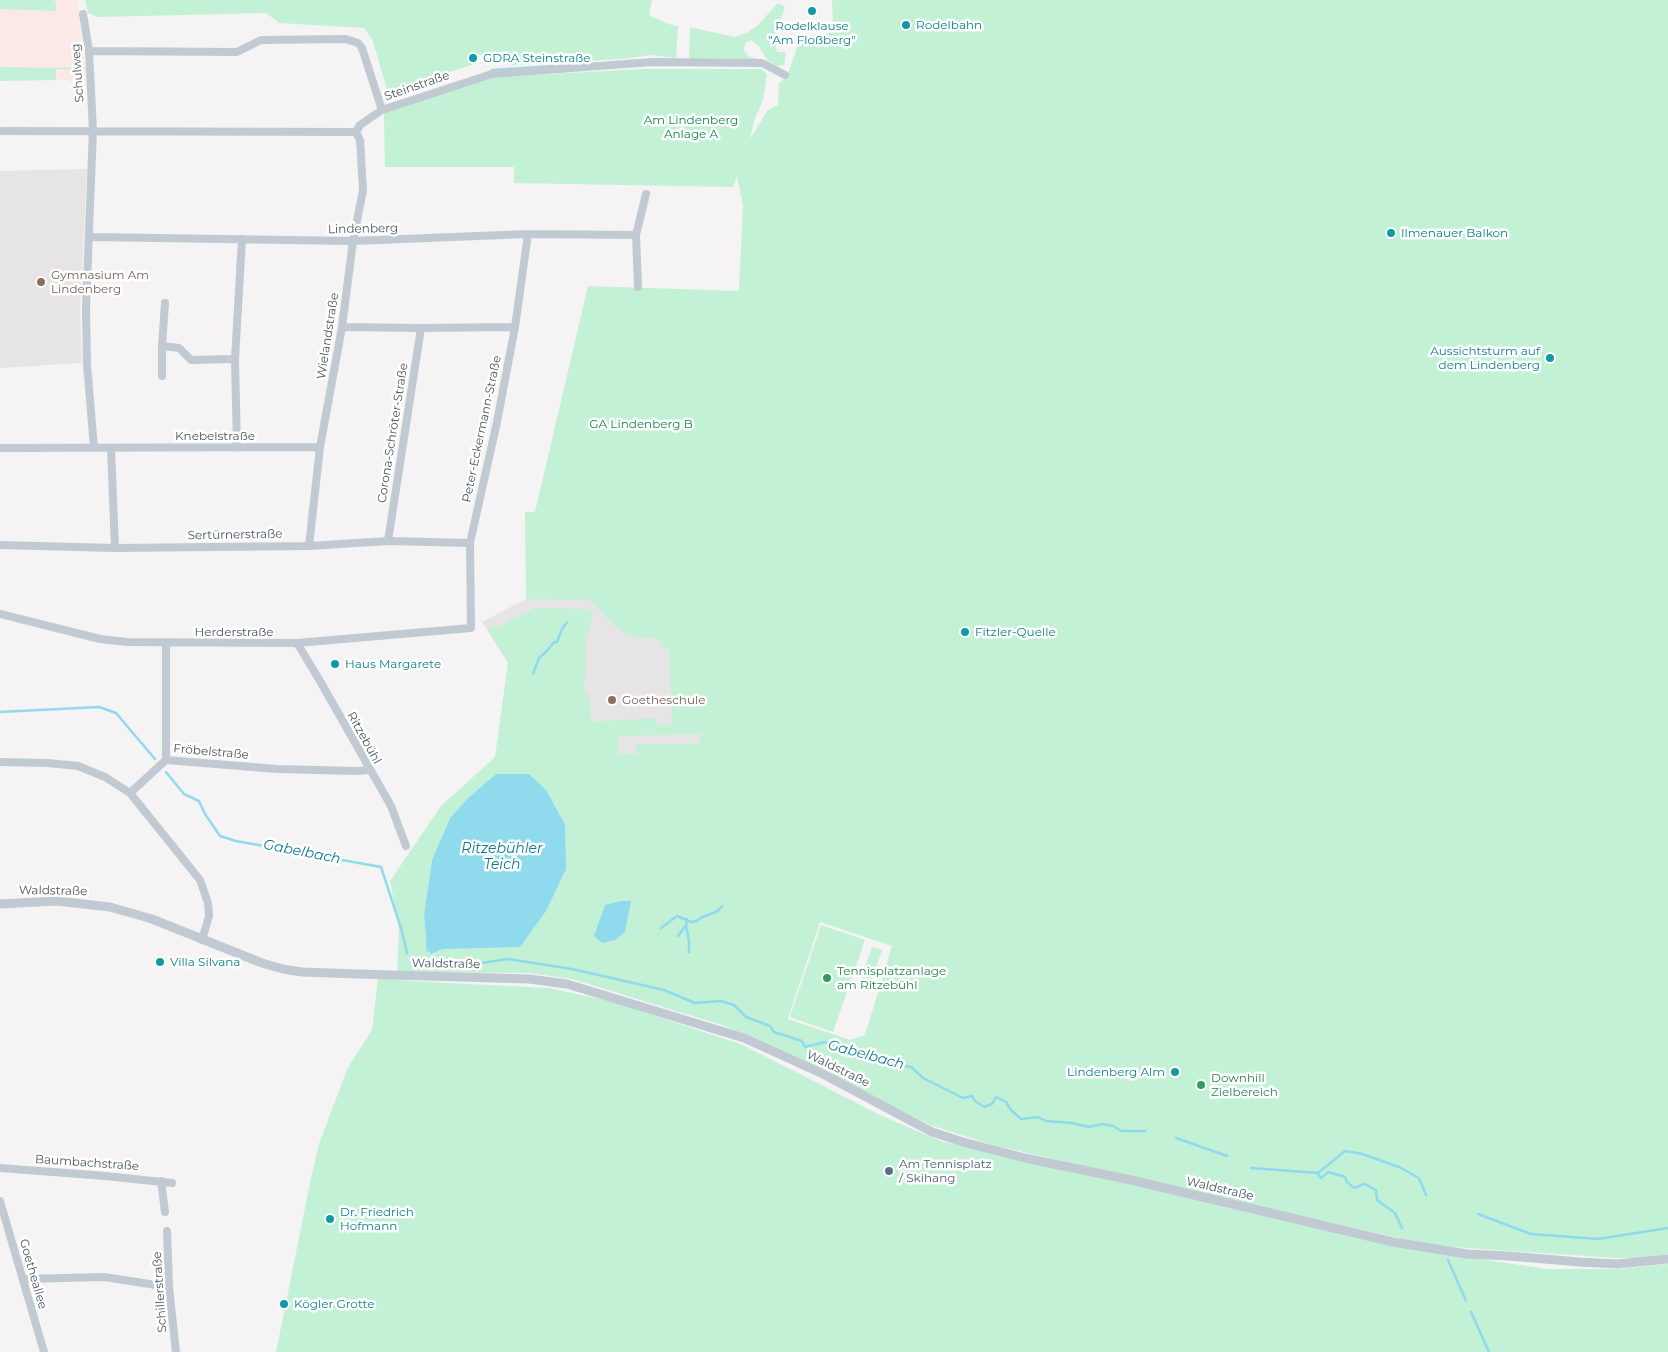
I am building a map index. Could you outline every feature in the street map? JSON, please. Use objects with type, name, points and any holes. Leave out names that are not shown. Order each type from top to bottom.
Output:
[{"type":"street","name":"Schulweg","points":[[83,14],[89,52],[93,130],[86,349],[94,448]]},
{"type":"street","points":[[89,52],[237,52],[261,40],[346,39],[358,43],[362,48],[382,110]]},
{"type":"street","name":"Steinstraße","points":[[356,132],[360,125],[382,110],[435,91],[492,74],[652,62],[762,63],[785,75]]},
{"type":"street","points":[[0,131],[356,132]]},
{"type":"street","name":"Wielandstraße","points":[[309,546],[320,447],[342,327],[353,241],[363,190],[360,140],[356,132]]},
{"type":"street","points":[[638,287],[636,235],[646,194]]},
{"type":"street","name":"Lindenberg","points":[[90,236],[353,241],[528,234],[636,235]]},
{"type":"street","name":"Peter-Eckermann-Straße","points":[[472,628],[470,542],[497,422],[515,327],[528,234]]},
{"type":"street","points":[[237,448],[235,359],[242,239]]},
{"type":"street","points":[[162,376],[165,303]]},
{"type":"street","points":[[342,327],[515,327]]},
{"type":"street","name":"Corona-Schröter-Straße","points":[[388,542],[421,328]]},
{"type":"street","points":[[162,346],[180,348],[191,360],[235,359]]},
{"type":"street","name":"Knebelstraße","points":[[0,448],[320,447]]},
{"type":"street","points":[[111,448],[115,548]]},
{"type":"street","name":"Sertürnerstraße","points":[[0,545],[115,548],[470,542]]},
{"type":"street","name":"Herderstraße","points":[[0,614],[100,639],[166,643],[297,644],[472,628]]},
{"type":"street","name":"Fröbelstraße","points":[[166,643],[166,760],[277,769],[370,770]]},
{"type":"street","name":"Ritzebühl","points":[[297,644],[391,806],[406,846]]},
{"type":"street","points":[[130,793],[166,760]]},
{"type":"street","points":[[0,762],[78,766],[105,777],[130,793],[200,880],[208,903],[210,916],[202,940]]},
{"type":"street","name":"Waldstraße","points":[[0,904],[57,901],[110,907],[152,919],[262,963],[302,972],[529,979],[567,984],[744,1038],[823,1074],[932,1132],[963,1142],[1025,1158],[1132,1180],[1393,1242],[1467,1254],[1580,1262],[1617,1264],[1668,1259]]},
{"type":"street","name":"Baumbachstraße","points":[[0,1168],[172,1183]]},
{"type":"street","points":[[161,1181],[164,1212]]},
{"type":"street","name":"Goetheallee","points":[[0,1201],[44,1352]]},
{"type":"street","name":"Schillerstraße","points":[[167,1231],[169,1287],[176,1352]]},
{"type":"street","points":[[24,1279],[104,1277],[169,1287]]},
{"type":"shaded area","points":[[0,0],[77,0],[87,81],[0,78]]},
{"type":"shaded area","name":"Gymnasium Am Lindenberg","points":[[87,169],[80,311],[82,363],[0,368],[0,171]]},
{"type":"shaded area","name":"Goetheschule","points":[[526,572],[695,575],[727,785],[603,785],[508,663],[482,622],[526,599]]},
{"type":"green space","points":[[0,0],[55,0],[57,11],[0,9]]},
{"type":"green space","points":[[85,0],[652,0],[649,15],[668,24],[678,26],[676,58],[650,55],[623,59],[510,65],[478,54],[477,63],[388,92],[372,39],[364,28],[279,23],[266,13],[98,17],[88,13]]},
{"type":"green space","points":[[832,0],[1668,0],[1668,1254],[1639,1258],[1615,1258],[1452,1247],[1420,1243],[993,1145],[930,1125],[777,1049],[725,1026],[572,979],[529,973],[397,972],[399,929],[390,881],[441,806],[495,757],[508,663],[487,629],[500,626],[535,608],[590,609],[593,613],[585,645],[586,678],[583,681],[585,693],[589,696],[591,722],[655,718],[656,725],[672,724],[669,648],[663,648],[660,641],[651,638],[629,636],[616,627],[590,600],[526,599],[525,512],[535,512],[588,286],[739,291],[743,205],[737,176],[733,187],[514,183],[514,167],[385,167],[384,113],[493,77],[643,69],[761,69],[767,74],[763,100],[754,121],[750,139],[768,110],[778,105],[779,84],[788,73],[798,45],[829,33],[833,19]],"holes":[[[700,734],[700,744],[636,744],[636,754],[618,754],[619,736]],[[496,774],[546,790],[565,824],[468,948],[443,949],[431,954],[426,947],[424,915],[432,860],[450,818],[468,798]],[[820,922],[892,946],[865,1035],[850,1040],[788,1019]]]},
{"type":"green space","points":[[778,3],[785,7],[774,39],[777,52],[786,52],[784,65],[776,66],[767,60],[758,45],[751,40],[745,43],[744,50],[748,56],[757,59],[689,59],[690,27],[734,37],[746,33],[757,26]]},
{"type":"green space","points":[[0,67],[84,67],[84,70],[56,69],[56,80],[0,81]]},
{"type":"green space","name":"Tennisplatzanlage am Ritzebühl","points":[[821,925],[865,940],[833,1032],[790,1017]]},
{"type":"green space","points":[[872,947],[882,950],[871,982],[861,978]]},
{"type":"green space","points":[[378,977],[409,981],[549,988],[614,1002],[743,1045],[880,1115],[940,1141],[1131,1183],[1410,1249],[1548,1269],[1619,1269],[1668,1264],[1668,1352],[276,1352],[319,1144],[348,1067],[372,1030]]},
{"type":"water","name":"Ritzebühler Teich","points":[[496,774],[529,774],[546,790],[565,824],[566,869],[546,911],[520,947],[443,949],[431,954],[429,951],[426,952],[424,915],[432,860],[450,818],[468,798]]},
{"type":"water","points":[[620,901],[631,901],[625,932],[615,940],[602,943],[594,936],[605,905]]},
{"type":"waterway","points":[[492,70],[554,66]]},
{"type":"waterway","points":[[533,674],[539,658],[554,642],[557,642],[567,622]]},
{"type":"waterway","name":"Gabelbach","points":[[0,712],[99,707],[116,713],[155,759]]},
{"type":"waterway","name":"Gabelbach","points":[[166,772],[184,794],[199,801],[205,814],[220,836],[236,841],[381,867],[407,953]]},
{"type":"waterway","points":[[661,928],[677,916],[691,922],[697,921],[718,911],[722,906]]},
{"type":"waterway","points":[[687,919],[689,952]]},
{"type":"waterway","points":[[678,936],[686,925]]},
{"type":"waterway","name":"Gabelbach","points":[[430,968],[448,968],[508,959],[572,969],[664,990],[695,1003],[721,1001],[734,1005],[746,1017],[770,1026],[774,1032],[802,1041],[805,1047],[825,1042],[897,1065],[911,1067],[923,1078],[963,1098],[972,1096],[975,1101],[984,1107],[992,1104],[996,1097],[1006,1102],[1011,1110],[1021,1119],[1038,1117],[1046,1121],[1072,1123],[1089,1127],[1102,1124],[1113,1126],[1121,1131],[1145,1131]]},
{"type":"waterway","name":"Gabelbach","points":[[1176,1138],[1227,1156]]},
{"type":"waterway","name":"Gabelbach","points":[[1251,1168],[1318,1173],[1345,1151],[1362,1154],[1399,1167],[1419,1178],[1426,1195]]},
{"type":"waterway","points":[[1318,1174],[1321,1178],[1328,1172],[1345,1177],[1347,1182],[1354,1188],[1365,1184],[1376,1190],[1377,1200],[1395,1213],[1402,1228]]},
{"type":"waterway","name":"Gabelbach","points":[[1478,1214],[1531,1234],[1598,1239],[1668,1228]]},
{"type":"waterway","points":[[1448,1260],[1466,1301]]},
{"type":"waterway","points":[[1471,1312],[1489,1352]]},
{"type":"place","name":"Rodelklause \"Am Floßberg\"","points":[[812,11]]},
{"type":"place","name":"Rodelbahn","points":[[906,25]]},
{"type":"place","name":"GDRA Steinstraße","points":[[473,58]]},
{"type":"place","name":"Ilmenauer Balkon","points":[[1391,233]]},
{"type":"place","name":"Gymnasium Am Lindenberg","points":[[41,282]]},
{"type":"place","name":"Aussichtsturm auf dem Lindenberg","points":[[1550,358]]},
{"type":"place","name":"Fitzler-Quelle","points":[[965,632]]},
{"type":"place","name":"Haus Margarete","points":[[335,664]]},
{"type":"place","name":"Goetheschule","points":[[612,700]]},
{"type":"place","name":"Villa Silvana","points":[[160,962]]},
{"type":"place","name":"Tennisplatzanlage am Ritzebühl","points":[[827,978]]},
{"type":"place","name":"Lindenberg Alm","points":[[1175,1072]]},
{"type":"place","name":"Downhill Zielbereich","points":[[1201,1085]]},
{"type":"place","name":"Am Tennisplatz / Skihang","points":[[889,1171]]},
{"type":"place","name":"Dr. Friedrich Hofmann","points":[[330,1219]]},
{"type":"place","name":"Kögler Grotte","points":[[284,1304]]},
{"type":"park label","name":"Am Lindenberg Anlage A","points":[[691,127]]},
{"type":"park label","name":"GA Lindenberg B","points":[[641,424]]}]
